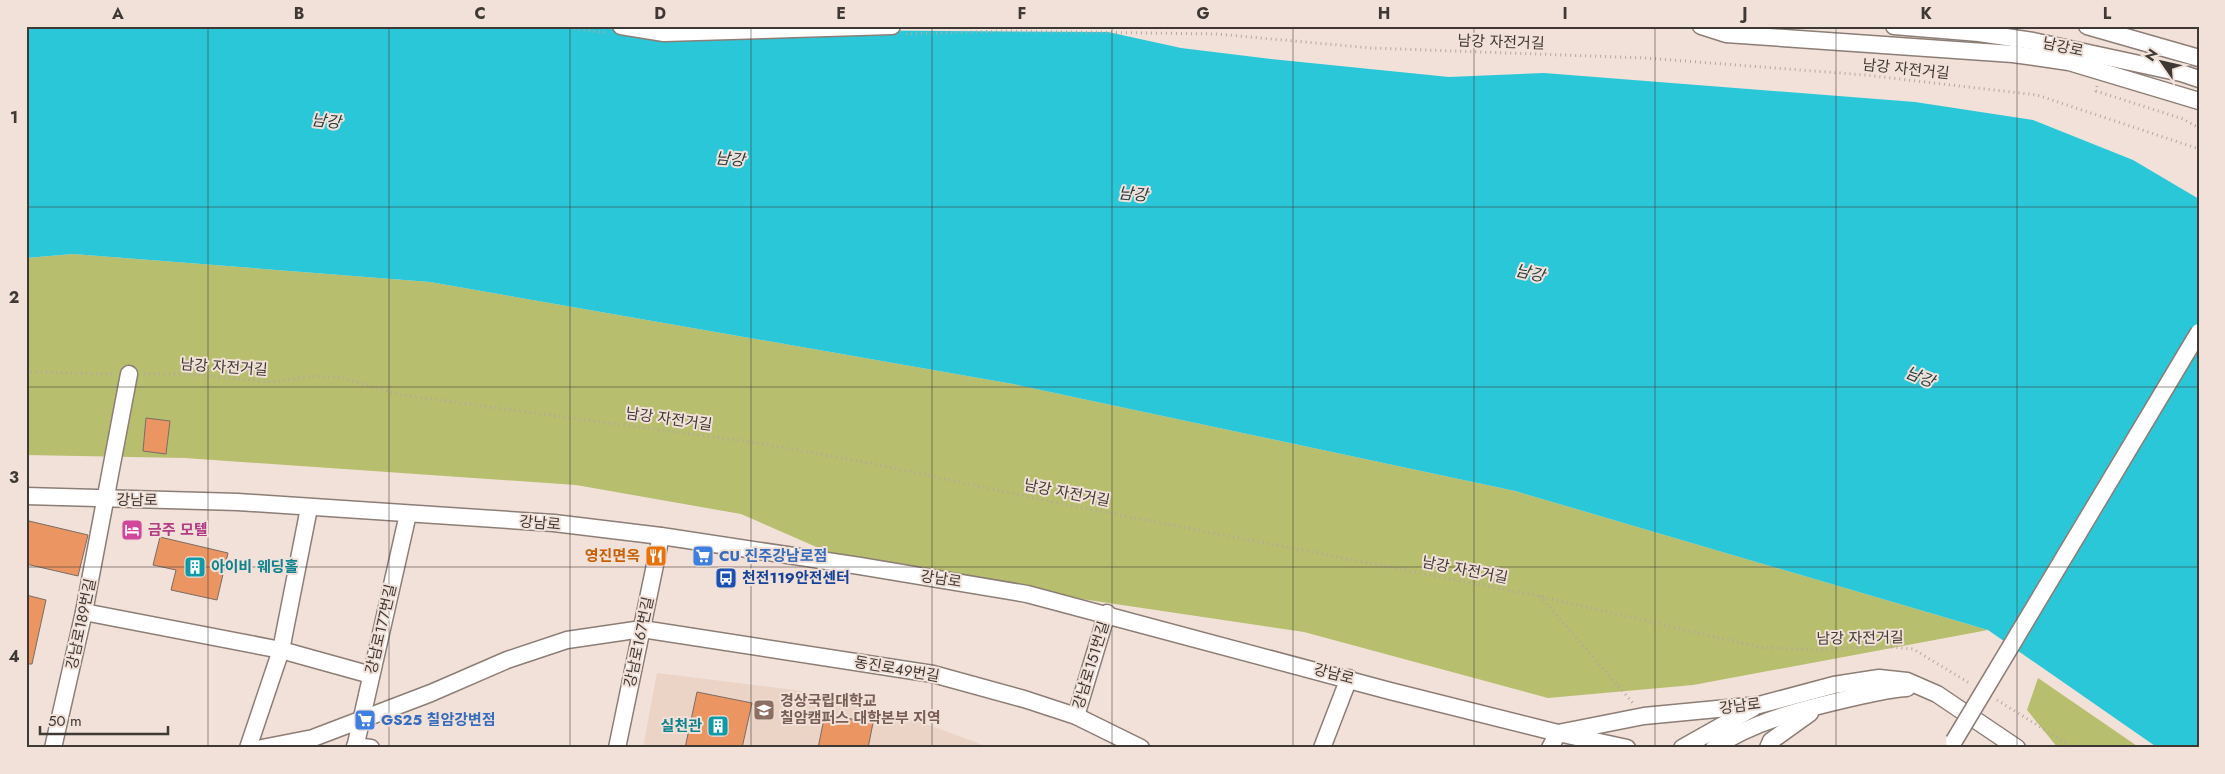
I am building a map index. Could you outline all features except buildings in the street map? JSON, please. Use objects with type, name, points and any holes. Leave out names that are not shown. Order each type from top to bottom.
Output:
[{"type":"street","points":[[1701,26],[1726,34],[2013,54],[2069,62],[2199,101]]},
{"type":"street","name":"남강로","points":[[1894,26],[1979,32],[2033,41],[2181,73],[2199,79]]},
{"type":"street","points":[[2087,26],[2199,58]]},
{"type":"street","points":[[619,30],[664,33],[896,30]]},
{"type":"street","points":[[1952,744],[2199,332]]},
{"type":"street","name":"강남로189번길","points":[[53,748],[84,612],[129,374]]},
{"type":"street","name":"강남로","points":[[26,496],[106,500],[238,502],[554,524],[661,536],[1027,594],[1107,613],[1558,733],[1627,748]]},
{"type":"street","points":[[248,748],[281,650],[308,508]]},
{"type":"street","name":"강남로177번길","points":[[360,747],[362,718],[408,514]]},
{"type":"street","name":"강남로167번길","points":[[617,748],[661,536]]},
{"type":"street","points":[[84,612],[281,650],[371,675]]},
{"type":"street","name":"강남로151번길","points":[[1076,716],[1107,613]]},
{"type":"street","name":"동진로49번길","points":[[262,748],[313,738],[507,660],[567,640],[642,629],[933,674],[1024,698],[1076,716],[1141,748]]},
{"type":"street","points":[[1322,748],[1349,678]]},
{"type":"street","name":"강남로","points":[[1558,733],[1644,716],[1759,705],[1834,685],[1879,678],[1907,682],[1937,694],[2017,748]]},
{"type":"street","name":"강남로","points":[[1714,748],[1739,733],[1824,704],[1893,688],[1920,688]]},
{"type":"street","points":[[1768,748],[1771,741],[1824,704]]},
{"type":"street","points":[[1682,748],[1759,705]]},
{"type":"street","points":[[1550,748],[1558,733]]},
{"type":"path","points":[[554,26],[619,30]]},
{"type":"path","name":"남강 자전거길","points":[[896,30],[1217,34],[1371,48],[1646,58],[1865,75],[2037,95],[2199,148]]},
{"type":"path","name":"남강 자전거길","points":[[26,372],[187,374],[273,382],[313,376],[344,378],[401,395],[751,442],[851,460],[1053,502],[1539,596],[1759,647],[1816,650],[1880,646],[1913,649],[1972,684]]},
{"type":"path","points":[[1539,596],[1644,716]]},
{"type":"path","points":[[1997,699],[2074,748]]},
{"type":"shaded area","name":"경상국립대학교 칠암캠퍼스 대학본부 지역","points":[[657,673],[826,694],[929,725],[991,748],[643,748]]},
{"type":"green space","points":[[73,254],[430,282],[1013,384],[1515,491],[1988,630],[1693,685],[1548,698],[1304,632],[860,566],[741,514],[576,485],[185,458],[26,455],[26,258]]},
{"type":"green space","points":[[2038,678],[2140,748],[2058,748],[2027,710]]},
{"type":"water","name":"남강","points":[[26,26],[620,26],[629,29],[1108,32],[1181,48],[1449,77],[1544,73],[1915,102],[2033,120],[2133,160],[2199,199],[2199,748],[2158,748],[1988,630],[1515,491],[1013,384],[430,282],[73,254],[26,258]]},
{"type":"place","name":"금주 모텔","points":[[132,530]]},
{"type":"place","name":"영진면옥","points":[[656,556]]},
{"type":"place","name":"CU 진주강남로점","points":[[703,556]]},
{"type":"place","name":"아이비 웨딩홀","points":[[195,567]]},
{"type":"place","name":"천전119안전센터","points":[[726,578]]},
{"type":"place","name":"경상국립대학교 칠암캠퍼스 대학본부 지역","points":[[764,710]]},
{"type":"place","name":"GS25 칠암강변점","points":[[365,720]]},
{"type":"place","name":"실천관","points":[[718,726]]}]
